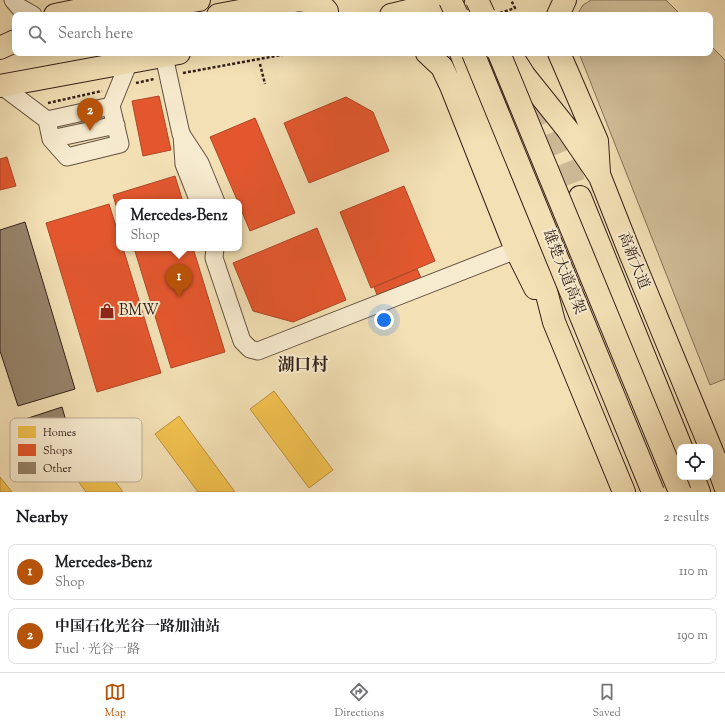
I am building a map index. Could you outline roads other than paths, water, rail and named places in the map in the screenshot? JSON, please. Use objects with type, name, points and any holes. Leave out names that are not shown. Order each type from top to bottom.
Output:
[{"type":"main road","points":[[70,12],[127,0]]},
{"type":"main road","points":[[127,12],[199,0]]},
{"type":"main road","points":[[234,12],[299,0],[318,4],[324,7],[327,12]]},
{"type":"main road","points":[[477,0],[490,11]]},
{"type":"main road","points":[[559,12],[565,0]]},
{"type":"main road","points":[[410,12],[448,6]]},
{"type":"main road","points":[[0,48],[12,42]]},
{"type":"main road","points":[[0,48],[12,47]]},
{"type":"main road","points":[[430,56],[442,67],[452,86],[516,250],[530,281],[554,322],[624,492]]},
{"type":"main road","points":[[463,56],[514,186],[542,275],[554,322]]},
{"type":"main road","name":"雄楚大道高架","points":[[474,56],[654,492]]},
{"type":"main road","name":"雄楚大道高架","points":[[500,56],[680,492]]},
{"type":"main road","name":"高新大道","points":[[512,56],[524,75],[583,150],[600,177],[725,486]]},
{"type":"main road","points":[[560,56],[597,141],[600,177]]},
{"type":"main road","points":[[1,86],[129,62],[175,61]]},
{"type":"main road","points":[[496,140],[497,123],[500,111],[505,104],[512,99],[523,98],[531,100],[553,111]]},
{"type":"main road","points":[[580,197],[680,444]]},
{"type":"main road","points":[[694,480],[700,492]]},
{"type":"street","points":[[13,0],[19,7],[28,12]]},
{"type":"street","points":[[175,61],[184,164],[198,199]]},
{"type":"street","points":[[47,120],[108,98],[129,62]]},
{"type":"street","points":[[1,86],[47,120],[51,139],[116,125],[108,98]]},
{"type":"street","points":[[181,134],[200,163],[215,199]]},
{"type":"street","points":[[215,251],[214,258],[242,341],[250,349],[258,351],[516,250]]},
{"type":"street","points":[[378,292],[424,274],[434,282]]},
{"type":"tunnel","points":[[542,101],[580,197]]},
{"type":"place","name":"中国石化光谷一路加油站","points":[[90,131]]},
{"type":"place","name":"Mercedes-Benz","points":[[179,297]]},
{"type":"place","name":"BMW","points":[[107,311]]},
{"type":"district","name":"湖口村","points":[[303,366]]}]
